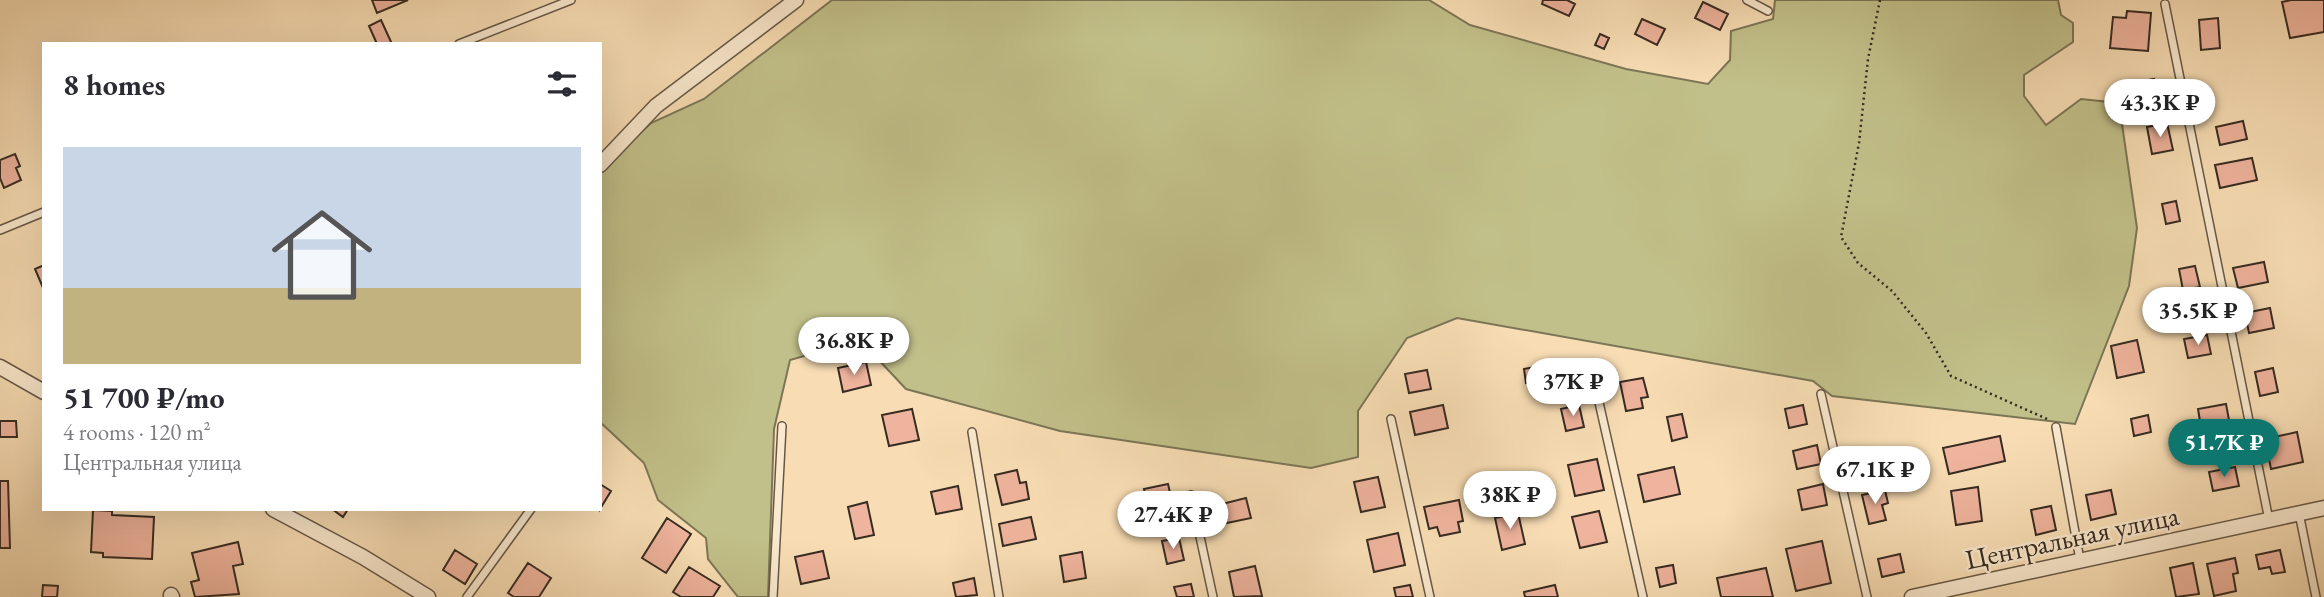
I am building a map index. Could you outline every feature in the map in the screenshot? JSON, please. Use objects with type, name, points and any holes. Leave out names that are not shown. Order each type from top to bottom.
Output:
[{"type":"street","points":[[602,163],[656,106],[796,0]]},
{"type":"street","points":[[0,368],[42,391]]},
{"type":"street","name":"Центральная улица","points":[[1912,597],[2324,508]]},
{"type":"street","points":[[276,511],[363,557],[428,597]]},
{"type":"lane","points":[[464,42],[571,0]]},
{"type":"lane","points":[[1747,0],[1768,11]]},
{"type":"lane","points":[[2165,4],[2269,520]]},
{"type":"lane","points":[[0,230],[42,213]]},
{"type":"lane","points":[[1591,367],[1643,597]]},
{"type":"lane","points":[[1821,394],[1867,597]]},
{"type":"lane","points":[[1391,419],[1430,597]]},
{"type":"lane","points":[[774,597],[782,426]]},
{"type":"lane","points":[[2056,427],[2081,561]]},
{"type":"lane","points":[[972,432],[999,597]]},
{"type":"lane","points":[[1191,495],[1213,597]]},
{"type":"lane","points":[[467,597],[530,511]]},
{"type":"lane","points":[[2299,513],[2316,597]]},
{"type":"path","points":[[1880,0],[1868,59],[1859,143],[1841,237],[1858,262],[1892,291],[1926,332],[1951,376],[2048,419],[2056,427]]},
{"type":"shaded area","points":[[832,0],[1429,0],[1470,25],[1626,69],[1708,84],[1730,60],[1731,31],[1773,19],[1775,0],[2058,0],[2061,15],[2073,23],[2073,42],[2024,75],[2024,96],[2046,125],[2081,99],[2119,103],[2137,228],[2129,286],[2075,424],[1832,396],[1813,381],[1457,318],[1407,338],[1358,411],[1358,457],[1311,468],[1060,431],[906,389],[860,340],[790,360],[774,429],[768,597],[738,597],[708,559],[706,538],[658,500],[644,463],[602,424],[602,168],[651,123],[704,99]]},
{"type":"building","points":[[372,0],[408,0],[377,13]]},
{"type":"building","points":[[1543,0],[1567,0],[1575,4],[1569,16],[1542,4]]},
{"type":"building","points":[[2324,0],[2324,32],[2290,38],[2282,2]]},
{"type":"building","points":[[1703,2],[1728,14],[1720,30],[1695,18]]},
{"type":"building","points":[[2127,11],[2151,13],[2148,51],[2110,48],[2113,17],[2126,18]]},
{"type":"building","points":[[2218,18],[2220,48],[2201,50],[2199,20]]},
{"type":"building","points":[[1642,19],[1665,29],[1657,45],[1635,34]]},
{"type":"building","points":[[381,20],[391,42],[376,42],[369,26]]},
{"type":"building","points":[[1600,34],[1609,38],[1604,49],[1595,45]]},
{"type":"building","points":[[2154,79],[2157,93],[2173,89],[2176,102],[2138,110],[2132,83]]},
{"type":"building","points":[[2243,121],[2247,139],[2220,145],[2216,127]]},
{"type":"building","points":[[2167,123],[2173,150],[2152,154],[2147,127]]},
{"type":"building","points":[[15,154],[20,166],[16,168],[21,180],[4,188],[0,178],[0,160]]},
{"type":"building","points":[[2252,158],[2257,180],[2220,188],[2215,165]]},
{"type":"building","points":[[2176,201],[2180,221],[2166,224],[2162,204]]},
{"type":"building","points":[[2264,262],[2268,282],[2238,288],[2233,268]]},
{"type":"building","points":[[42,266],[42,285],[35,269]]},
{"type":"building","points":[[2195,266],[2200,287],[2183,290],[2179,269]]},
{"type":"building","points":[[2270,308],[2274,328],[2249,333],[2245,313]]},
{"type":"building","points":[[2207,335],[2211,354],[2188,358],[2184,339]]},
{"type":"building","points":[[2137,340],[2144,372],[2117,378],[2111,346]]},
{"type":"building","points":[[866,362],[871,385],[843,392],[838,368]]},
{"type":"building","points":[[1540,366],[1543,379],[1526,383],[1524,369]]},
{"type":"building","points":[[2273,368],[2278,392],[2260,396],[2255,372]]},
{"type":"building","points":[[1427,370],[1431,389],[1409,393],[1405,374]]},
{"type":"building","points":[[1643,378],[1648,397],[1641,398],[1643,408],[1626,411],[1620,382]]},
{"type":"building","points":[[2226,404],[2229,420],[2222,422],[2227,444],[2197,451],[2192,422],[2200,421],[2198,409]]},
{"type":"building","points":[[1443,405],[1448,428],[1415,435],[1410,412]]},
{"type":"building","points":[[1579,405],[1584,427],[1566,431],[1561,409]]},
{"type":"building","points":[[1803,405],[1807,424],[1789,428],[1785,409]]},
{"type":"building","points":[[912,409],[919,440],[889,446],[882,415]]},
{"type":"building","points":[[1682,414],[1687,437],[1672,441],[1667,417]]},
{"type":"building","points":[[2148,415],[2151,432],[2134,436],[2131,419]]},
{"type":"building","points":[[0,421],[16,421],[17,437],[0,437]]},
{"type":"building","points":[[2297,432],[2303,462],[2271,469],[2265,439]]},
{"type":"building","points":[[2000,436],[2005,461],[1949,474],[1943,448]]},
{"type":"building","points":[[1817,445],[1821,464],[1797,469],[1793,451]]},
{"type":"building","points":[[1597,459],[1604,490],[1575,496],[1568,465]]},
{"type":"building","points":[[1674,467],[1680,494],[1644,502],[1638,475]]},
{"type":"building","points":[[2235,467],[2239,486],[2213,491],[2209,472]]},
{"type":"building","points":[[1017,470],[1020,483],[1026,482],[1029,499],[1002,505],[995,475]]},
{"type":"building","points":[[1378,477],[1385,507],[1361,512],[1354,482]]},
{"type":"building","points":[[0,481],[8,481],[10,548],[0,548]]},
{"type":"building","points":[[1168,484],[1174,510],[1150,515],[1144,489]]},
{"type":"building","points":[[1823,484],[1827,505],[1802,510],[1798,490]]},
{"type":"building","points":[[602,485],[611,491],[602,506]]},
{"type":"building","points":[[958,486],[962,509],[936,514],[931,492]]},
{"type":"building","points":[[1978,487],[1982,521],[1956,525],[1951,491]]},
{"type":"building","points":[[1885,490],[1888,503],[1882,505],[1886,520],[1869,524],[1862,495]]},
{"type":"building","points":[[2111,490],[2116,514],[2091,520],[2086,495]]},
{"type":"building","points":[[1246,498],[1251,518],[1222,524],[1218,505]]},
{"type":"building","points":[[1459,500],[1463,521],[1458,522],[1460,532],[1440,536],[1437,527],[1429,529],[1424,507]]},
{"type":"building","points":[[867,502],[874,535],[855,539],[848,507]]},
{"type":"building","points":[[2051,506],[2056,530],[2036,535],[2031,510]]},
{"type":"building","points":[[93,511],[112,511],[112,515],[154,517],[152,559],[103,557],[103,553],[91,552]]},
{"type":"building","points":[[335,511],[347,511],[343,517]]},
{"type":"building","points":[[1599,511],[1607,542],[1580,548],[1572,517]]},
{"type":"building","points":[[1518,513],[1525,544],[1502,550],[1495,518]]},
{"type":"building","points":[[1031,517],[1036,539],[1003,546],[999,524]]},
{"type":"building","points":[[667,518],[691,534],[666,573],[642,558]]},
{"type":"building","points":[[1398,533],[1405,565],[1374,572],[1367,540]]},
{"type":"building","points":[[1179,538],[1184,560],[1167,564],[1162,541]]},
{"type":"building","points":[[1822,541],[1831,583],[1796,591],[1786,549]]},
{"type":"building","points":[[238,542],[243,564],[233,566],[239,594],[195,597],[191,582],[199,580],[192,553]]},
{"type":"building","points":[[455,550],[477,564],[465,584],[443,570]]},
{"type":"building","points":[[2280,550],[2285,572],[2272,574],[2270,567],[2259,569],[2256,555]]},
{"type":"building","points":[[823,551],[829,578],[801,584],[795,557]]},
{"type":"building","points":[[1082,552],[1086,578],[1064,582],[1060,556]]},
{"type":"building","points":[[1900,554],[1904,572],[1882,577],[1878,559]]},
{"type":"building","points":[[2235,558],[2238,573],[2233,574],[2236,591],[2214,596],[2207,564]]},
{"type":"building","points":[[528,563],[551,578],[539,597],[514,597],[508,593]]},
{"type":"building","points":[[2193,563],[2199,594],[2176,597],[2170,568]]},
{"type":"building","points":[[1673,565],[1676,583],[1660,587],[1656,568]]},
{"type":"building","points":[[1255,566],[1262,596],[1234,597],[1229,572]]},
{"type":"building","points":[[689,567],[720,586],[713,597],[681,597],[673,592]]},
{"type":"building","points":[[1766,568],[1773,597],[1721,597],[1717,578]]},
{"type":"building","points":[[974,578],[977,595],[956,597],[953,583]]},
{"type":"building","points":[[1191,584],[1194,597],[1177,597],[1174,587]]},
{"type":"building","points":[[43,585],[58,586],[57,597],[42,597]]},
{"type":"building","points":[[1410,585],[1413,597],[1396,597],[1394,588]]},
{"type":"building","points":[[1555,585],[1558,597],[1525,597],[1524,592]]}]
